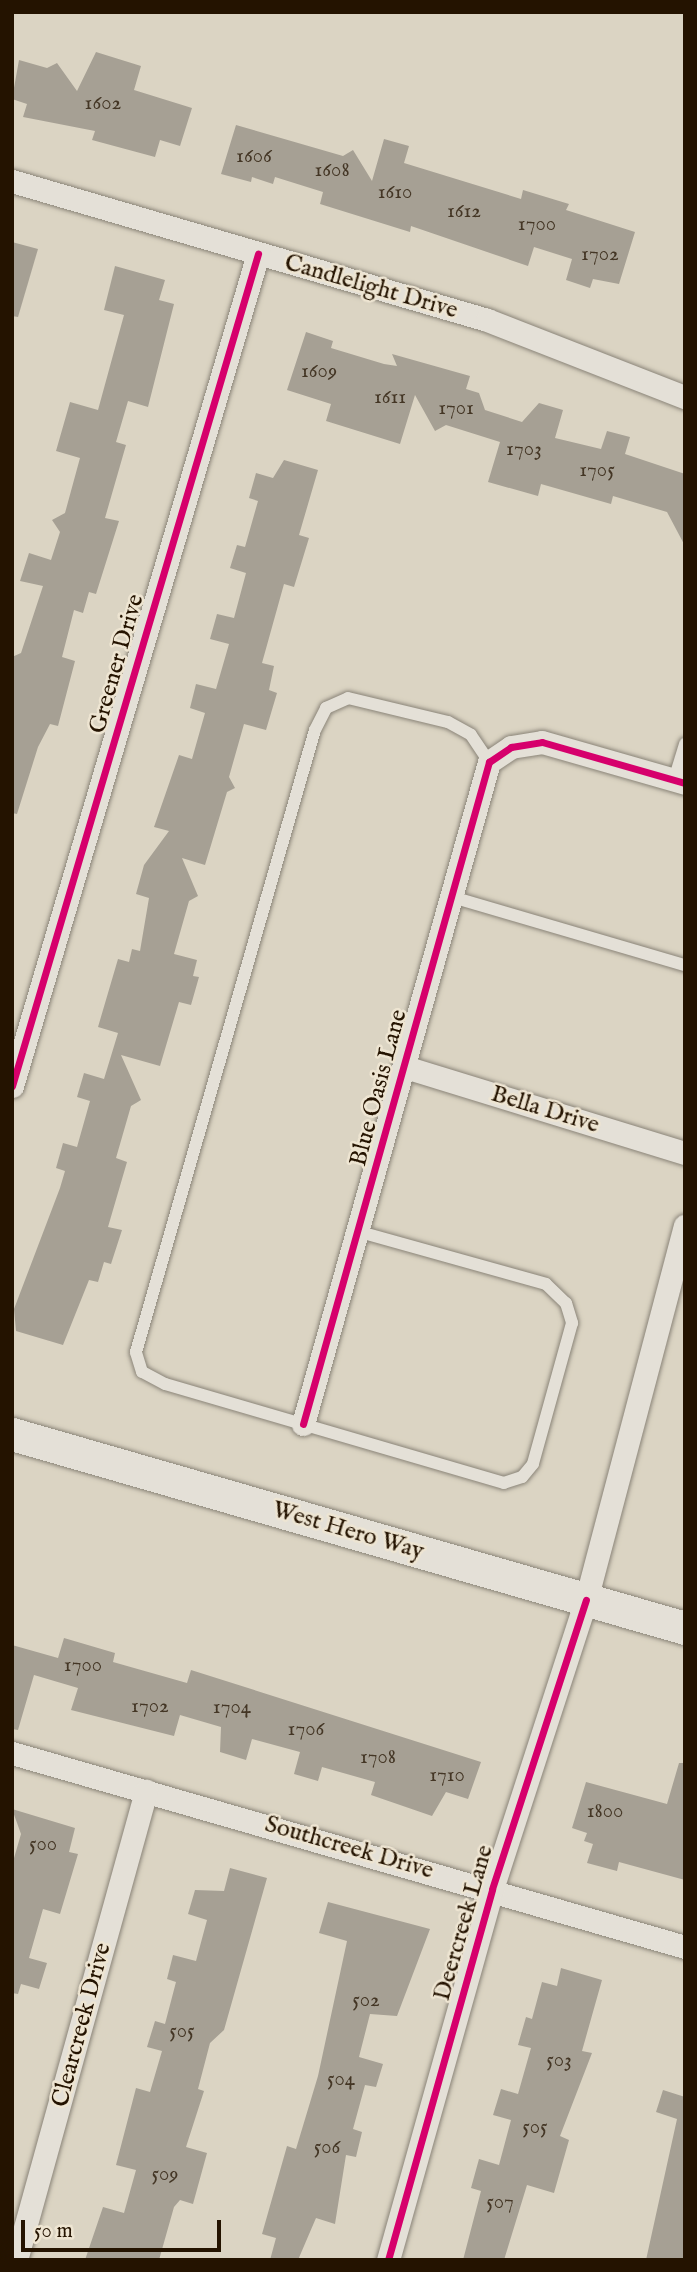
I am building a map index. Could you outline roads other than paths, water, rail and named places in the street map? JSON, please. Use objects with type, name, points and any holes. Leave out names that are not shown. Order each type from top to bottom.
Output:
[{"type":"main road","name":"West Hero Way","points":[[12,1434],[685,1628]]},
{"type":"street","name":"Candlelight Drive","points":[[12,181],[487,320],[685,397]]},
{"type":"street","name":"Greener Drive","points":[[12,1086],[258,254]]},
{"type":"street","points":[[489,762],[511,747],[542,742],[680,782]]},
{"type":"street","name":"Blue Oasis Lane","points":[[303,1424],[360,1232],[489,762]]},
{"type":"street","name":"Bella Drive","points":[[405,1067],[685,1153]]},
{"type":"street","name":"Deercreek Lane","points":[[388,2260],[492,1889],[586,1600],[685,1226]]},
{"type":"street","name":"Southcreek Drive","points":[[12,1753],[492,1889],[685,1947]]},
{"type":"street","name":"Clearcreek Drive","points":[[16,2260],[146,1791]]},
{"type":"lane","points":[[360,1232],[546,1284],[566,1303],[572,1323],[533,1464],[504,1483],[165,1384],[142,1372],[136,1352],[315,730],[326,708],[348,698],[448,722],[471,735],[489,762]]},
{"type":"lane","points":[[680,782],[685,744]]},
{"type":"lane","points":[[452,897],[685,965]]}]
